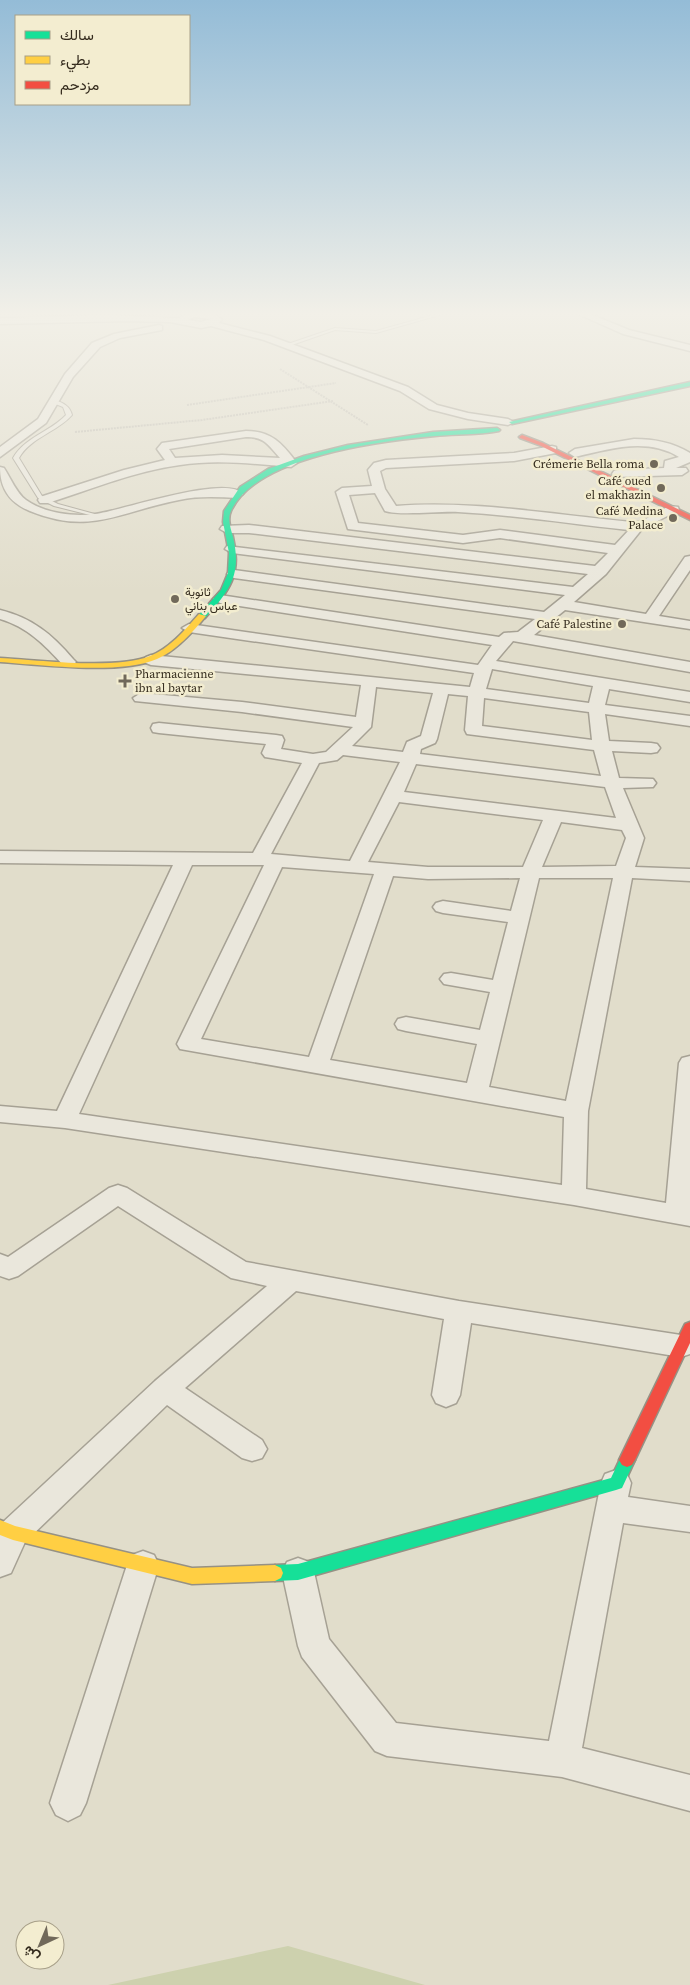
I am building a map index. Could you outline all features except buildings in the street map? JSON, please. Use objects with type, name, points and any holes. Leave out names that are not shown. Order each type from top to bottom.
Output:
[{"type":"street","points":[[0,453],[36,426],[51,407]]},
{"type":"street","points":[[433,407],[510,422],[527,422],[543,430],[575,453],[690,509]]},
{"type":"street","points":[[496,430],[498,426],[510,422],[583,407]]},
{"type":"street","points":[[514,437],[543,430],[552,421],[621,407]]},
{"type":"street","points":[[152,660],[220,599],[234,574],[226,515],[237,494],[250,482],[291,463],[339,450],[455,431],[496,430],[552,450],[690,518]]},
{"type":"street","points":[[172,462],[163,449],[166,445],[253,434],[268,438],[291,463]]},
{"type":"street","points":[[575,453],[638,441],[668,446],[690,443]]},
{"type":"street","points":[[668,446],[689,458],[670,464],[670,471]]},
{"type":"street","points":[[552,450],[514,457],[378,466],[374,470],[379,490],[390,508],[395,510],[434,507],[517,513],[638,527],[673,510]]},
{"type":"street","points":[[44,500],[172,462],[214,458],[291,463]]},
{"type":"street","points":[[0,471],[15,496],[24,505],[71,519],[100,517],[180,496],[220,492],[237,494]]},
{"type":"street","points":[[618,474],[690,471]]},
{"type":"street","points":[[379,490],[342,492],[353,526],[463,539],[500,534],[619,550]]},
{"type":"street","points":[[484,557],[517,513]]},
{"type":"street","points":[[521,637],[549,617],[601,571],[634,535],[638,527]]},
{"type":"street","points":[[227,529],[249,529],[601,571]]},
{"type":"street","points":[[232,549],[577,592]]},
{"type":"street","points":[[650,618],[690,560]]},
{"type":"street","points":[[234,574],[549,617]]},
{"type":"street","points":[[220,599],[502,642]]},
{"type":"street","points":[[563,605],[690,625]]},
{"type":"street","points":[[0,614],[30,624],[42,633],[68,662]]},
{"type":"street","points":[[189,628],[602,683],[690,697]]},
{"type":"street","points":[[650,748],[603,746],[473,730],[475,692],[485,667],[502,642],[509,636],[690,667]]},
{"type":"street","points":[[0,660],[127,663],[152,660],[442,688],[597,707],[690,721]]},
{"type":"street","points":[[159,728],[276,740],[271,753],[314,759],[331,756],[363,727],[362,723],[369,682]]},
{"type":"street","points":[[574,1196],[576,1111],[624,872],[635,838],[627,825],[612,783],[603,746],[597,707],[602,683]]},
{"type":"street","points":[[356,867],[393,796],[410,758],[413,746],[429,739],[442,688]]},
{"type":"street","points":[[141,698],[242,707],[362,723]]},
{"type":"street","points":[[339,748],[612,783],[647,783]]},
{"type":"street","points":[[314,759],[188,1044],[476,1092],[576,1111]]},
{"type":"street","points":[[393,796],[627,825]]},
{"type":"street","points":[[476,1092],[531,872],[554,816]]},
{"type":"street","points":[[0,857],[268,860],[437,873],[624,872],[690,876]]},
{"type":"street","points":[[65,1120],[185,859]]},
{"type":"street","points":[[317,1067],[385,870]]},
{"type":"street","points":[[443,907],[519,918]]},
{"type":"street","points":[[451,978],[502,988]]},
{"type":"street","points":[[406,1024],[489,1039]]},
{"type":"street","points":[[0,1114],[65,1120],[574,1196],[683,1216],[690,1063]]},
{"type":"street","points":[[0,1264],[9,1269],[118,1194],[240,1271],[459,1311],[686,1337],[614,1496],[562,1760]]},
{"type":"street","points":[[0,1563],[7,1530],[290,1280]]},
{"type":"street","points":[[446,1396],[459,1311]]},
{"type":"street","points":[[165,1389],[252,1449]]},
{"type":"street","points":[[7,1530],[192,1576],[298,1572],[614,1496],[690,1520]]},
{"type":"street","points":[[68,1803],[143,1565]]},
{"type":"street","points":[[298,1572],[314,1646],[387,1739],[562,1760],[690,1793]]},
{"type":"lane","points":[[64,407],[69,415],[23,449],[16,458],[35,490],[44,500],[100,517]]},
{"type":"path","points":[[47,433],[202,420],[294,407]]},
{"type":"path","points":[[342,407],[392,440]]},
{"type":"green space","points":[[288,1946],[425,1985],[108,1985]]},
{"type":"traffic: fast","points":[[512,422],[584,407]]},
{"type":"traffic: fast","points":[[202,616],[224,590],[232,573],[233,553],[226,522],[227,511],[242,489],[270,471],[306,457],[391,439],[497,430]]},
{"type":"traffic: fast","points":[[275,1573],[298,1572],[616,1483],[627,1460]]},
{"type":"traffic: slow","points":[[0,660],[79,665],[140,662],[160,655],[179,640],[202,616]]},
{"type":"traffic: slow","points":[[0,1527],[13,1533],[192,1576],[275,1573]]},
{"type":"traffic: jam","points":[[522,437],[541,444],[690,518]]},
{"type":"traffic: jam","points":[[627,1460],[690,1328]]},
{"type":"place","name":"Crémerie Bella roma","points":[[654,464]]},
{"type":"place","name":"Café oued el makhazin","points":[[661,488]]},
{"type":"place","name":"Café Medina Palace","points":[[673,518]]},
{"type":"place","name":"ثانوية عباس بناني","points":[[175,599]]},
{"type":"place","name":"Café Palestine","points":[[622,624]]},
{"type":"place","name":"Pharmacienne ibn al baytar","points":[[125,681]]}]
